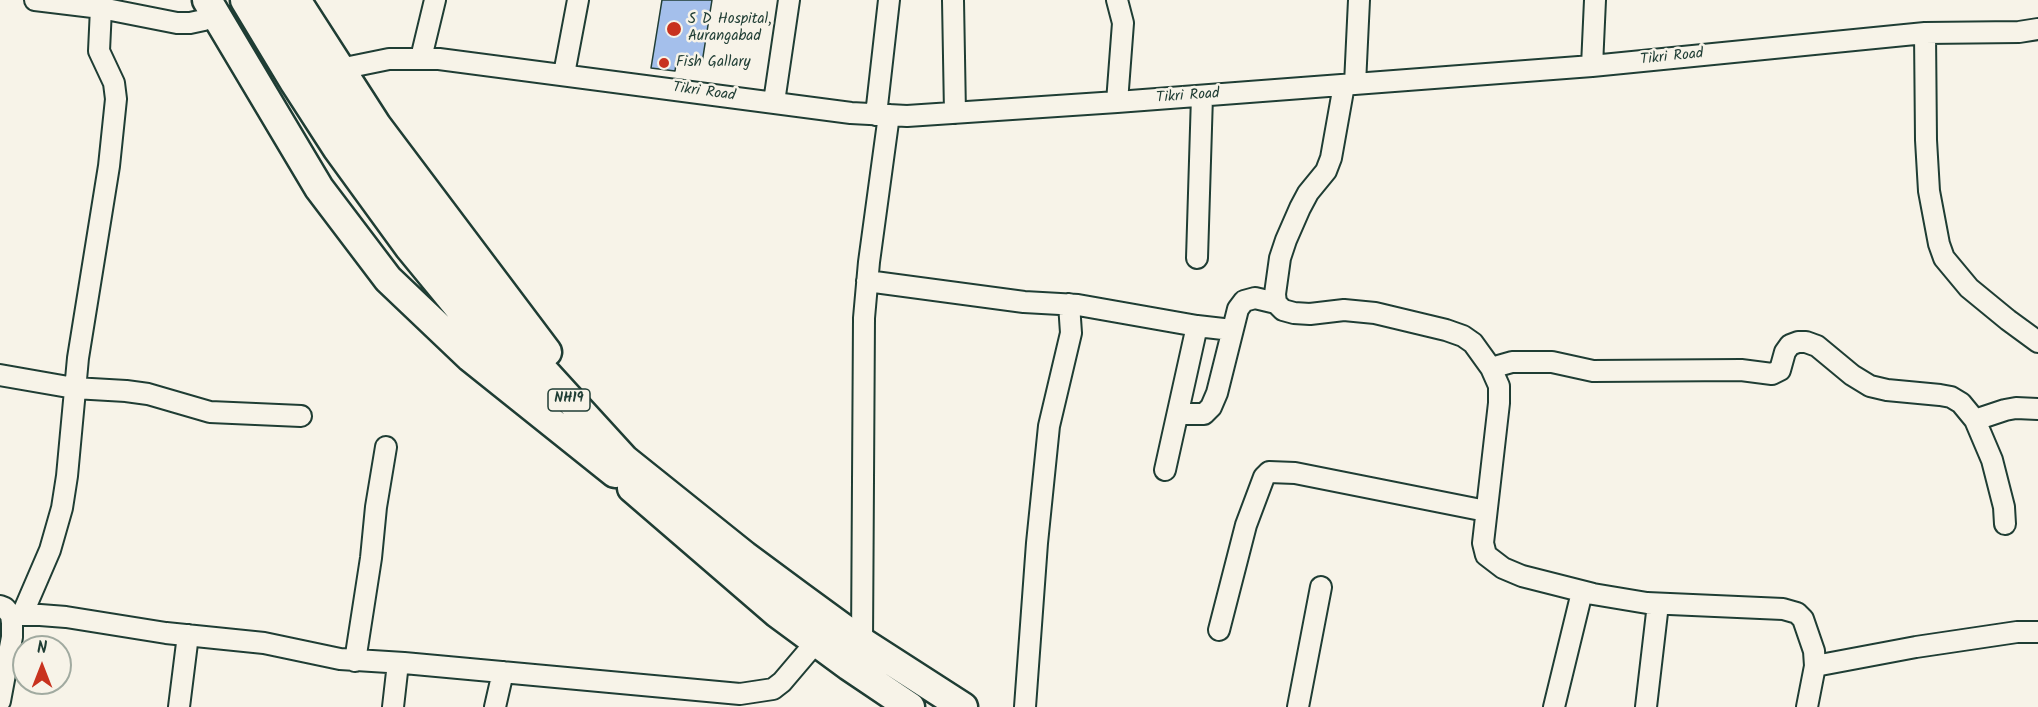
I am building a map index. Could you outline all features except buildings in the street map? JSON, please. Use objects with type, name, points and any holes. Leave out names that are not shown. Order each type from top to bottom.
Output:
[{"type":"highway","name":"NH19","points":[[245,0],[337,148],[409,247],[488,343],[620,466],[727,572],[896,703]]},
{"type":"highway","name":"NH19","points":[[269,0],[336,108],[396,195],[477,298],[620,466],[862,642],[963,707]]},
{"type":"highway","points":[[296,0],[377,126],[510,302],[620,466]]},
{"type":"highway","points":[[211,7],[319,188],[388,279],[470,357],[620,466]]},
{"type":"street","points":[[35,0],[101,8],[177,23],[204,20],[211,7]]},
{"type":"street","points":[[421,58],[435,0]]},
{"type":"street","points":[[564,74],[578,0]]},
{"type":"street","points":[[774,102],[789,0]]},
{"type":"street","points":[[862,642],[864,318],[883,115],[889,0]]},
{"type":"street","points":[[953,0],[955,112]]},
{"type":"street","points":[[1117,0],[1123,23],[1117,102]]},
{"type":"street","points":[[1276,303],[1280,258],[1286,240],[1308,193],[1326,171],[1331,158],[1349,84],[1359,0]]},
{"type":"street","points":[[1592,66],[1595,0]]},
{"type":"street","points":[[0,701],[12,637],[11,612],[50,550],[68,476],[74,388],[109,166],[116,99],[114,83],[99,51],[101,8]]},
{"type":"street","name":"Tikri Road","points":[[340,69],[389,59],[421,58],[564,74],[851,113],[883,115],[1202,96],[1592,66],[1925,33],[2009,32],[2038,29]]},
{"type":"street","points":[[1925,33],[1929,191],[1941,251],[1955,273],[1969,288],[2038,342]]},
{"type":"street","points":[[1197,258],[1202,96]]},
{"type":"street","points":[[867,281],[1024,302],[1100,308],[1197,326],[1232,330]]},
{"type":"street","points":[[1178,414],[1204,414],[1211,407],[1217,393],[1238,309],[1244,301],[1255,298],[1276,303],[1283,310],[1294,313],[1361,310],[1463,336],[1473,343],[1491,368],[1499,386],[1483,543],[1486,555],[1522,576],[1582,592],[1659,604],[1783,609],[1797,613],[1803,619],[1814,651],[1815,666],[1807,707]]},
{"type":"street","points":[[1025,707],[1037,543],[1049,426],[1071,333],[1069,304]]},
{"type":"street","points":[[1165,470],[1197,326]]},
{"type":"street","points":[[1491,368],[1512,362],[1552,362],[1593,371],[1741,370],[1772,374],[1780,370],[1785,352],[1790,345],[1806,342],[1817,346],[1852,375],[1870,386],[1951,397],[1961,403],[1975,420],[1984,439],[1999,483],[2005,524]]},
{"type":"street","points":[[0,375],[97,391],[148,394],[210,412],[301,416]]},
{"type":"street","points":[[1975,420],[2005,410],[2038,408]]},
{"type":"street","points":[[356,661],[386,447]]},
{"type":"street","points":[[1219,630],[1246,525],[1264,477],[1269,472],[1295,473],[1486,511]]},
{"type":"street","points":[[1298,707],[1321,587]]},
{"type":"street","points":[[1554,707],[1582,592]]},
{"type":"street","points":[[1646,707],[1659,604]]},
{"type":"street","points":[[11,612],[66,617],[166,633],[264,643],[356,661],[503,672],[709,692],[758,693],[773,689],[782,682],[816,642]]},
{"type":"street","points":[[1815,666],[1916,647],[2038,632]]},
{"type":"street","points":[[179,707],[188,635]]},
{"type":"street","points":[[393,707],[398,663]]},
{"type":"street","points":[[495,707],[503,672]]},
{"type":"place","name":"S D Hospital, Aurangabad","points":[[674,29]]},
{"type":"place","name":"Fish Gallary","points":[[664,63]]}]
